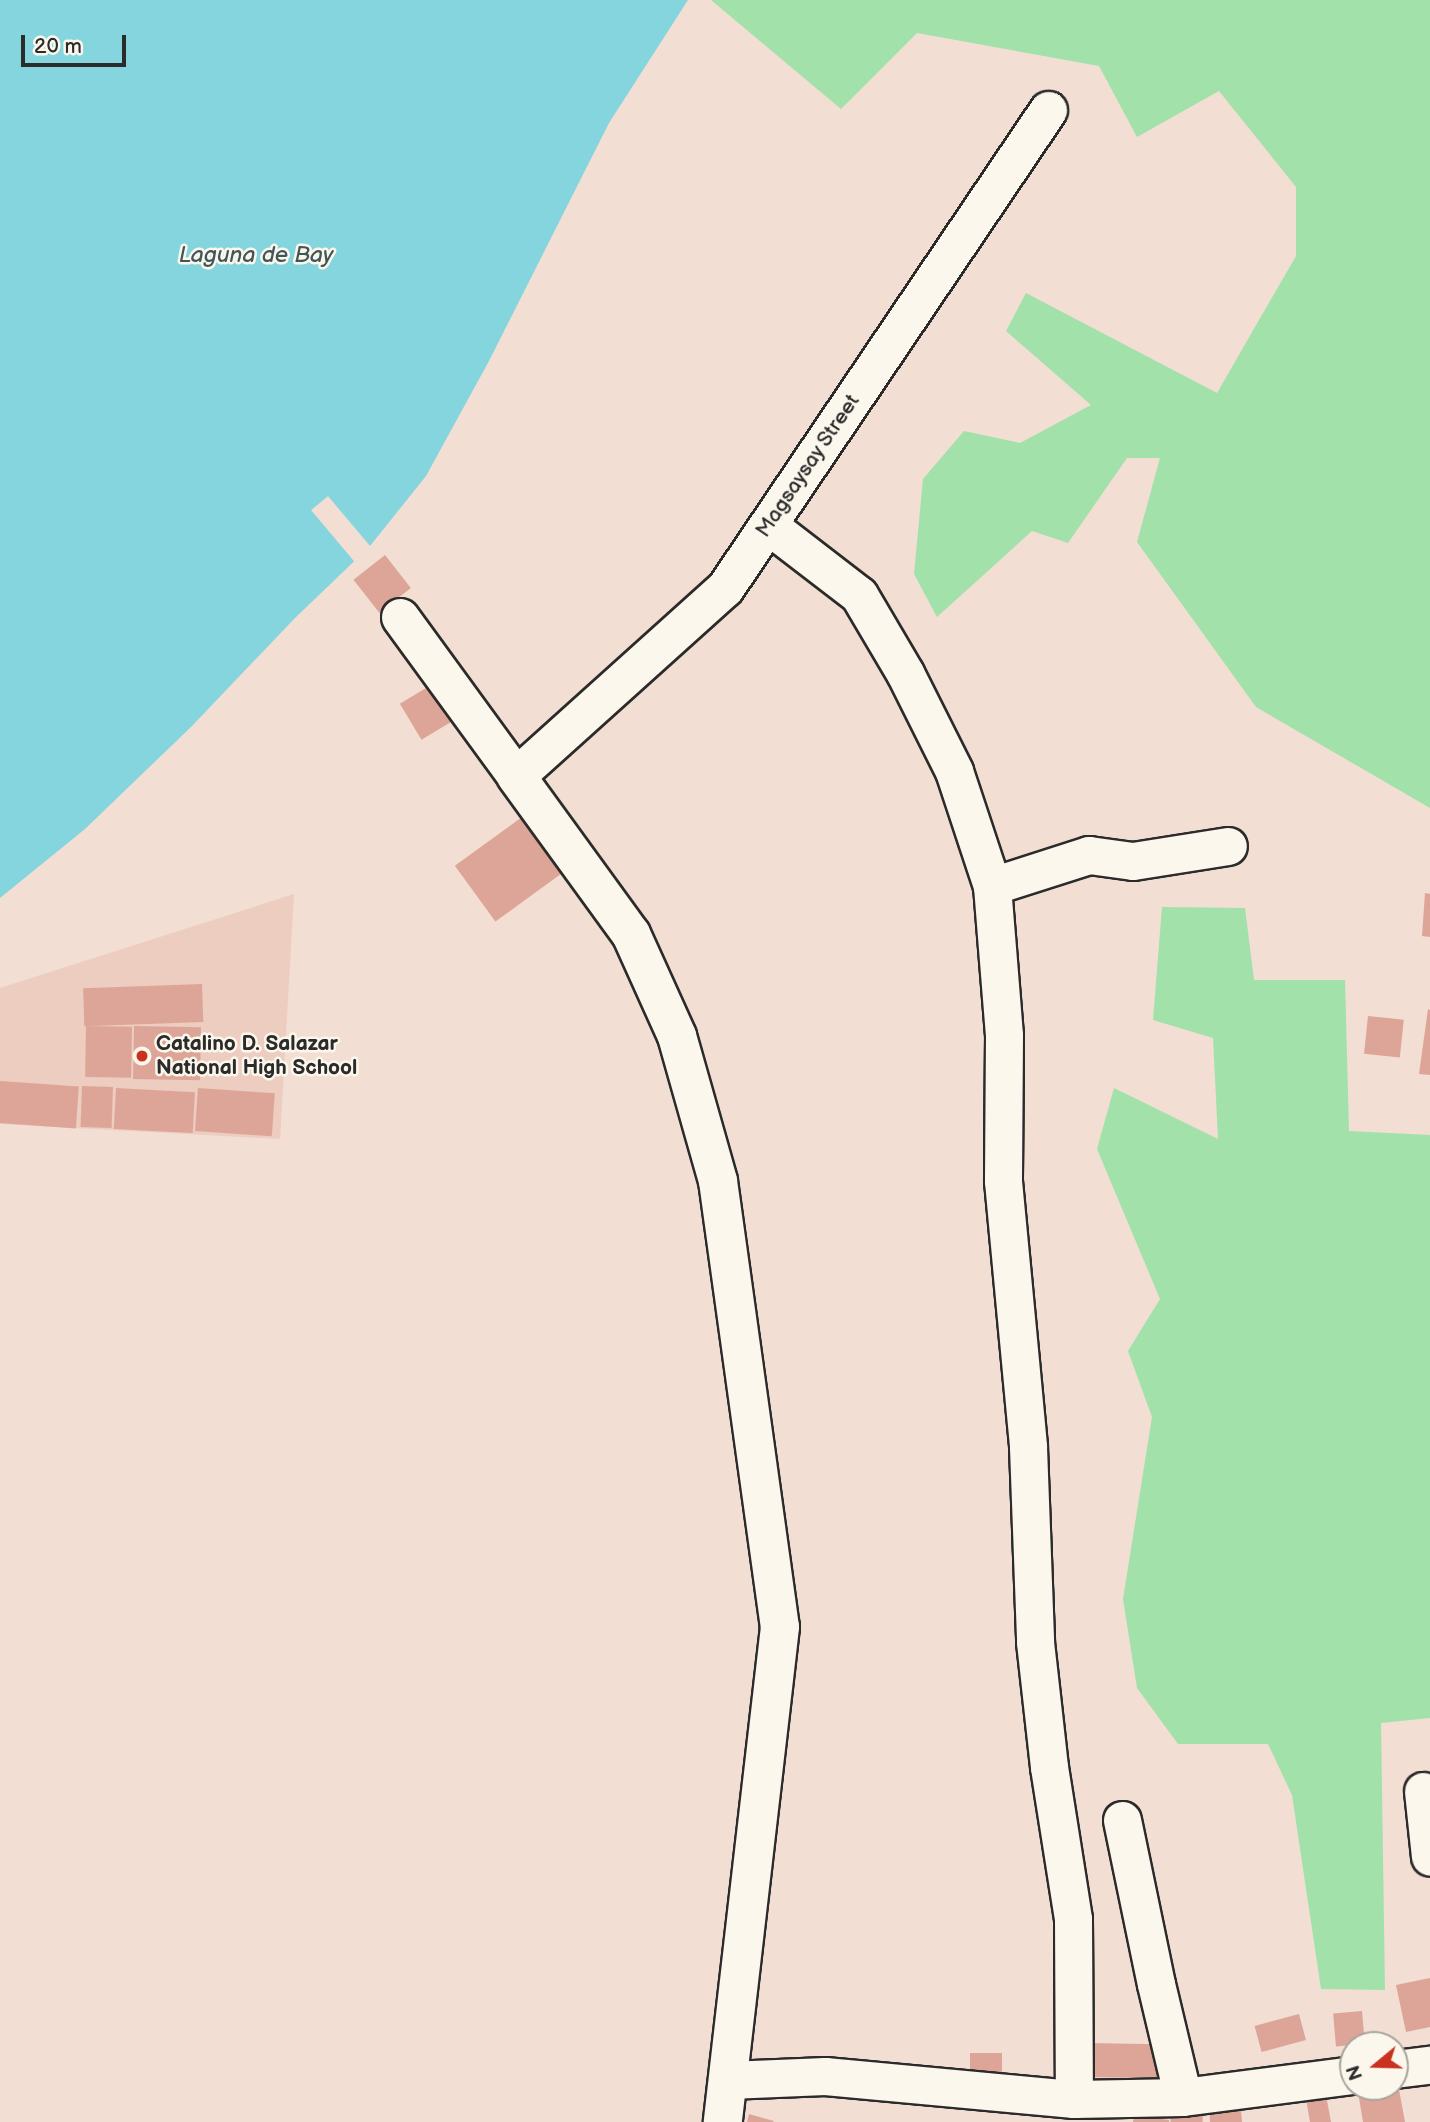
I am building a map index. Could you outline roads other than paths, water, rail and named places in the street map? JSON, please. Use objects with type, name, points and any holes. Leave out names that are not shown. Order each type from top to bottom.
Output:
[{"type":"street","name":"Magsaysay Street","points":[[516,776],[725,588],[1048,110]]},
{"type":"street","points":[[768,526],[859,595],[905,673],[954,771],[992,886],[1004,1035],[1003,1181],[1028,1447],[1035,1642],[1049,1767],[1073,1920],[1074,2099]]},
{"type":"street","points":[[400,617],[631,934],[677,1035],[718,1181],[780,1627],[723,2122]]},
{"type":"street","points":[[992,886],[1089,855],[1133,861],[1228,846]]},
{"type":"street","points":[[1423,1791],[1430,1857]]},
{"type":"street","points":[[1122,1820],[1183,2097]]},
{"type":"street","points":[[1409,2067],[1430,2065]]},
{"type":"street","points":[[728,2080],[825,2076],[1074,2099],[1183,2097],[1339,2077]]},
{"type":"water","name":"Laguna de Bay","points":[[0,0],[688,0],[609,123],[489,361],[426,476],[370,546],[294,619],[192,726],[85,829],[0,898]]},
{"type":"place","name":"Catalino D. Salazar National High School","points":[[142,1056]]}]
